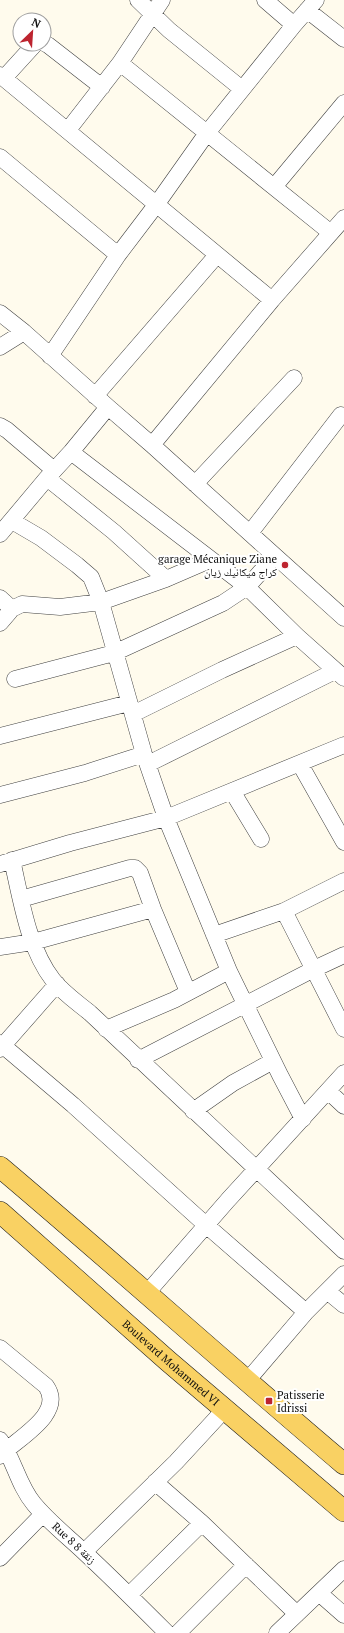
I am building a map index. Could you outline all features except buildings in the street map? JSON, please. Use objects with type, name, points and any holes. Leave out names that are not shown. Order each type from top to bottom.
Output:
[{"type":"main road","points":[[0,1167],[344,1464]]},
{"type":"main road","name":"Boulevard Mohammed VI","points":[[0,1212],[224,1410],[344,1511]]},
{"type":"street","points":[[138,0],[169,30],[242,90]]},
{"type":"street","points":[[68,130],[120,64],[152,13],[162,0]]},
{"type":"street","points":[[265,0],[294,25]]},
{"type":"street","points":[[50,356],[118,255],[156,206],[207,134],[311,5],[344,39]]},
{"type":"street","points":[[52,48],[102,87]]},
{"type":"street","points":[[27,52],[2,77],[68,130],[156,206],[272,300]]},
{"type":"street","points":[[120,64],[331,233]]},
{"type":"street","points":[[274,187],[344,103]]},
{"type":"street","points":[[0,157],[118,255]]},
{"type":"street","points":[[152,445],[272,300],[344,218]]},
{"type":"street","points":[[96,396],[217,255]]},
{"type":"street","points":[[0,313],[24,332],[152,445],[344,618]]},
{"type":"street","points":[[0,347],[24,332]]},
{"type":"street","points":[[195,484],[294,378]]},
{"type":"street","points":[[0,534],[108,407]]},
{"type":"street","points":[[250,533],[341,415]]},
{"type":"street","points":[[0,426],[7,430],[51,474],[166,579]]},
{"type":"street","points":[[0,795],[146,759],[340,675],[297,636],[247,587],[71,452]]},
{"type":"street","points":[[12,521],[41,538],[91,577],[101,602],[114,653],[146,759],[166,818],[229,971],[245,1006],[303,1119]]},
{"type":"street","points":[[15,679],[114,653],[223,603],[247,587],[275,556]]},
{"type":"street","points":[[0,623],[12,608],[22,604],[60,607],[101,602],[166,579],[210,560]]},
{"type":"street","points":[[0,598],[12,608]]},
{"type":"street","points":[[0,736],[131,709],[297,636]]},
{"type":"street","points":[[343,747],[166,818],[70,843],[6,862],[21,899],[33,942],[46,970],[57,984],[344,1251]]},
{"type":"street","points":[[300,764],[344,842]]},
{"type":"street","points":[[232,791],[261,839]]},
{"type":"street","points":[[21,899],[132,868],[140,873],[153,909],[188,992]]},
{"type":"street","points":[[214,935],[284,911],[344,881]]},
{"type":"street","points":[[0,947],[33,942],[153,909]]},
{"type":"street","points":[[284,911],[344,1029]]},
{"type":"street","points":[[138,1060],[344,955]]},
{"type":"street","points":[[106,1028],[157,1007],[229,971]]},
{"type":"street","points":[[57,984],[1,1046],[73,1104],[206,1225],[306,1312]]},
{"type":"street","points":[[193,1110],[233,1083],[273,1061]]},
{"type":"street","points":[[147,1293],[206,1225],[344,1073]]},
{"type":"street","points":[[328,1091],[344,1106]]},
{"type":"street","points":[[247,1381],[306,1312],[344,1274]]},
{"type":"street","points":[[327,1290],[344,1305]]},
{"type":"street","points":[[0,1348],[46,1386],[52,1398],[47,1412],[39,1422],[2,1448]]},
{"type":"street","points":[[84,1552],[155,1482],[224,1410]]},
{"type":"street","name":"Rue 8 8 زنقة","points":[[2,1448],[24,1489],[43,1514],[60,1532],[84,1552],[167,1633]]},
{"type":"street","points":[[155,1482],[202,1523],[297,1614]]},
{"type":"street","points":[[0,1558],[43,1514]]},
{"type":"street","points":[[129,1596],[202,1523]]},
{"type":"street","points":[[178,1633],[246,1564]]},
{"type":"street","points":[[277,1633],[344,1569]]},
{"type":"street","points":[[320,1593],[344,1615]]},
{"type":"place","name":"garage Mécanique Ziane كراج ميكانيك زيان","points":[[285,565]]},
{"type":"place","name":"Patisserie Idrissi","points":[[269,1401]]}]
